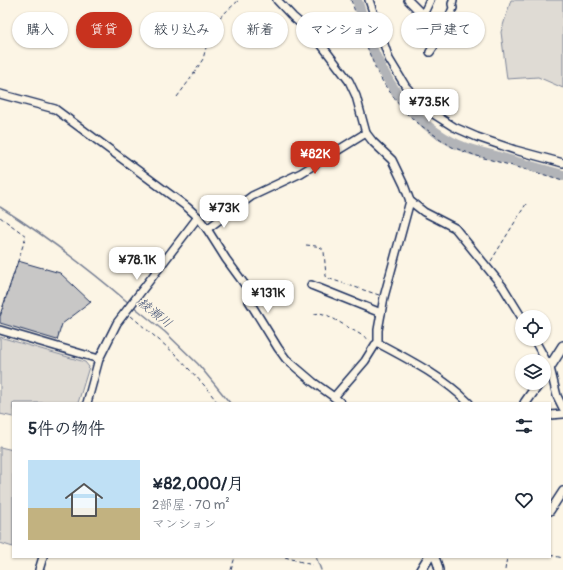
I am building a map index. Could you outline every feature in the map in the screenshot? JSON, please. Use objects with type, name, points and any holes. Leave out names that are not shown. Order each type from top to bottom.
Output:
[{"type":"main road","points":[[551,366],[563,346]]},
{"type":"main road","points":[[526,402],[534,390]]},
{"type":"main road","points":[[421,570],[428,558]]},
{"type":"street","points":[[369,0],[389,59],[406,87],[432,114],[454,127],[477,137],[515,150],[563,163]]},
{"type":"street","points":[[408,0],[420,12]]},
{"type":"street","points":[[424,12],[430,0]]},
{"type":"street","points":[[450,12],[453,0]]},
{"type":"street","points":[[282,2],[293,17],[314,35],[348,80],[356,96],[366,133],[373,142],[392,160],[410,201],[424,212],[455,228],[488,267],[503,287],[517,310]]},
{"type":"street","points":[[430,52],[433,48]]},
{"type":"street","points":[[0,94],[55,109],[187,207],[208,229],[226,259],[248,289],[249,301],[286,359],[340,402]]},
{"type":"street","points":[[208,229],[252,196],[302,173],[366,133]]},
{"type":"street","points":[[334,397],[365,361],[377,344],[384,297],[410,201]]},
{"type":"street","points":[[87,402],[99,359],[117,323],[198,217]]},
{"type":"street","points":[[311,285],[381,313]]},
{"type":"street","points":[[0,330],[99,359]]},
{"type":"street","points":[[377,344],[402,356],[440,379],[459,393],[468,402]]},
{"type":"street","points":[[551,382],[563,408]]},
{"type":"street","points":[[551,415],[563,414]]},
{"type":"street","points":[[551,509],[563,491]]},
{"type":"street","points":[[39,570],[42,558]]},
{"type":"street","points":[[435,558],[439,570]]},
{"type":"path","points":[[176,97],[203,59],[209,36],[217,20],[239,0]]},
{"type":"path","points":[[488,267],[526,204]]},
{"type":"path","points":[[0,217],[26,236],[0,317]]},
{"type":"path","points":[[306,245],[319,247],[324,251],[327,278],[384,297]]},
{"type":"path","points":[[126,312],[174,353],[199,379],[217,402]]},
{"type":"path","points":[[314,314],[320,313],[377,344]]},
{"type":"path","points":[[551,555],[563,558]]},
{"type":"path","points":[[231,570],[235,558]]},
{"type":"path","points":[[288,558],[312,565]]},
{"type":"path","points":[[505,570],[507,558]]},
{"type":"shaded area","points":[[511,0],[563,0],[563,88],[538,77],[507,79],[501,32]]},
{"type":"shaded area","points":[[0,337],[85,362],[89,367],[78,402],[12,402],[12,417],[0,414]]},
{"type":"shaded area","points":[[0,447],[12,450],[12,547],[0,543]]},
{"type":"building","points":[[18,261],[60,273],[91,302],[62,324],[57,340],[0,323],[0,315]]},
{"type":"waterway","points":[[357,0],[372,46],[381,67],[399,96],[422,121],[450,141],[466,148],[563,175]]},
{"type":"waterway","name":"綾瀬川","points":[[0,207],[67,253],[130,304]]},
{"type":"waterway","name":"綾瀬川","points":[[133,306],[165,332],[198,364],[229,402]]},
{"type":"waterway","name":"綾瀬川","points":[[316,558],[321,570]]}]
